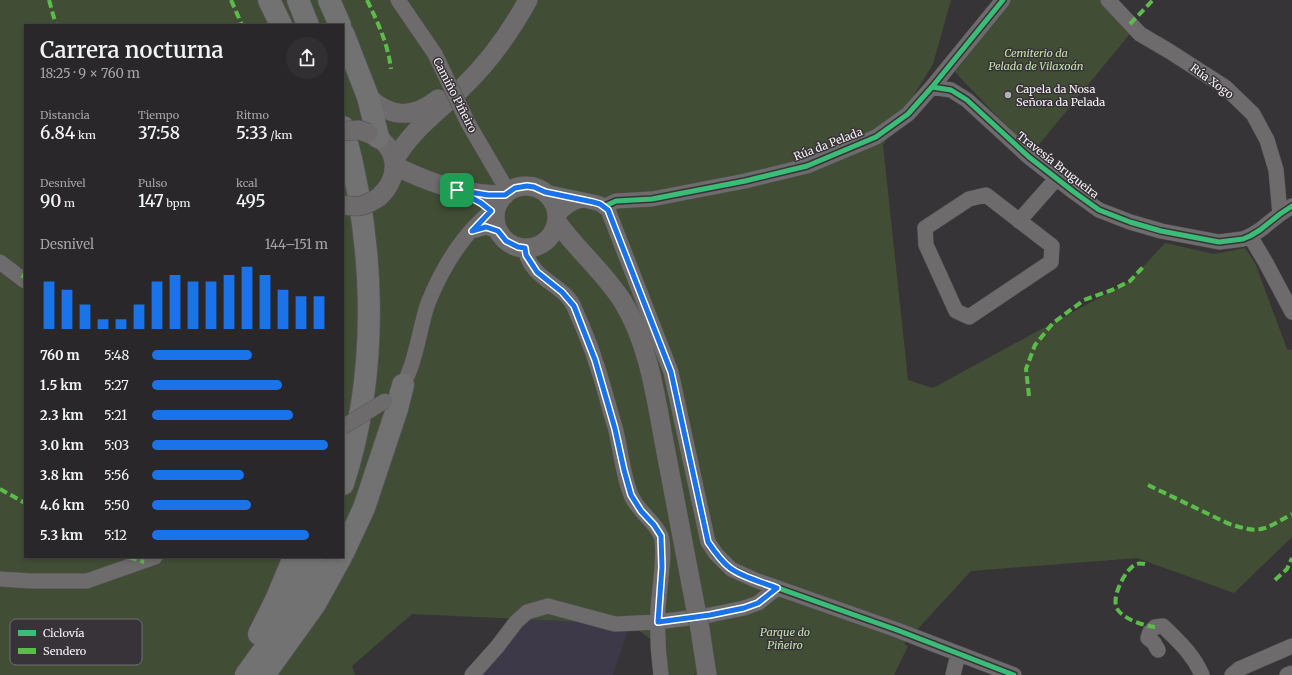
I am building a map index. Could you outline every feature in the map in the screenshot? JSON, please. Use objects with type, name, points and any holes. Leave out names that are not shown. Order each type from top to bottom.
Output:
[{"type":"highway","points":[[269,0],[281,24]]},
{"type":"highway","points":[[298,0],[308,24]]},
{"type":"highway","points":[[329,0],[340,24]]},
{"type":"highway","points":[[344,35],[368,97],[376,136]]},
{"type":"highway","points":[[344,130],[362,217],[366,251],[368,293],[366,377],[355,441],[344,480]]},
{"type":"highway","points":[[344,551],[364,508],[395,416],[403,385]]},
{"type":"highway","points":[[234,675],[249,652],[273,606],[294,558]]},
{"type":"highway","points":[[246,675],[269,643],[300,593],[316,558]]},
{"type":"highway","points":[[264,675],[315,604],[340,558]]},
{"type":"main road","points":[[383,194],[391,183],[394,163],[401,149],[409,138],[481,68],[515,22],[528,0]]},
{"type":"main road","points":[[368,97],[388,111],[401,114],[419,110],[437,100],[473,64],[494,39],[515,22]]},
{"type":"main road","points":[[344,131],[359,130],[390,139],[401,135],[424,122]]},
{"type":"main road","points":[[376,136],[389,149],[394,163],[425,180],[457,190],[488,195],[500,208],[506,241],[518,247],[525,248],[538,246],[543,243],[552,234],[557,219]]},
{"type":"main road","points":[[344,205],[354,207],[362,206],[402,183],[425,180]]},
{"type":"main road","points":[[500,208],[521,187],[534,187],[545,192],[552,200],[557,219],[570,240],[608,282],[623,302],[636,328],[650,367],[700,629],[707,675]]},
{"type":"main road","points":[[543,243],[570,251],[597,270]]},
{"type":"street","name":"Camiño Piñeiro","points":[[398,0],[435,54],[468,123],[500,177],[500,208]]},
{"type":"street","name":"Rúa da Pelada","points":[[605,206],[616,201],[652,199],[745,181],[807,166],[876,137],[908,114],[1003,0]]},
{"type":"street","name":"Rúa Xogo","points":[[1108,0],[1140,34],[1225,87],[1253,114],[1267,140],[1286,210]]},
{"type":"street","name":"Travesía Brugueira","points":[[932,87],[951,90],[967,100],[1029,157],[1056,179],[1099,210],[1130,222],[1161,231],[1219,242],[1243,239],[1250,236],[1286,210]]},
{"type":"street","points":[[1019,221],[1056,179]]},
{"type":"street","points":[[545,192],[593,202],[605,206],[608,210],[671,372],[708,542],[716,554],[731,568],[755,580],[1014,675]]},
{"type":"street","points":[[986,195],[1019,221],[1052,246],[1051,262],[970,317],[956,311],[926,245],[925,228],[969,199],[986,195]]},
{"type":"street","points":[[557,219],[565,207],[576,201],[582,200]]},
{"type":"street","points":[[344,426],[385,401],[396,393],[403,385],[408,374],[428,304],[436,286],[456,250],[472,231],[486,227],[500,208]]},
{"type":"street","points":[[1250,236],[1292,312]]},
{"type":"street","points":[[525,248],[526,255],[537,272],[562,292],[574,306],[595,360],[615,429],[631,495],[641,511],[654,525],[661,536],[662,567],[658,622],[661,675]]},
{"type":"street","points":[[0,262],[24,280]]},
{"type":"street","points":[[0,579],[31,581],[87,581],[152,558]]},
{"type":"street","points":[[472,675],[497,647],[516,622],[528,612],[548,606],[614,624],[658,622],[710,615],[744,608],[758,603],[777,588]]},
{"type":"street","points":[[1158,650],[1154,643],[1148,638],[1150,632],[1155,626],[1163,626],[1190,653],[1202,675]]},
{"type":"street","points":[[1232,675],[1239,669],[1292,646]]},
{"type":"street","points":[[953,675],[958,654]]},
{"type":"street","points":[[1287,675],[1292,673]]},
{"type":"shaded area","points":[[527,612],[630,624],[613,675],[472,675]]},
{"type":"green space","name":"Parque do Piñeiro","points":[[0,0],[951,0],[933,64],[883,145],[908,380],[933,388],[1130,281],[1165,243],[1214,254],[1245,248],[1255,263],[1287,349],[1292,350],[1292,537],[1234,593],[1137,558],[971,571],[904,644],[908,646],[894,675],[697,675],[694,673],[694,675],[661,675],[661,647],[630,624],[412,614],[352,666],[355,675],[0,675]]},
{"type":"green space","name":"Cemiterio da Pelada de Vilaxoán","points":[[1011,0],[1101,0],[1133,30],[1032,153],[955,72]]},
{"type":"marked path","points":[[49,0],[56,24]]},
{"type":"marked path","points":[[231,0],[242,24]]},
{"type":"marked path","points":[[367,0],[385,42],[391,69]]},
{"type":"marked path","points":[[1130,24],[1153,0]]},
{"type":"marked path","points":[[1029,396],[1026,369],[1035,345],[1053,323],[1084,300],[1112,290],[1130,281],[1144,266]]},
{"type":"marked path","points":[[1148,485],[1227,523],[1247,529],[1255,530],[1268,527],[1292,514]]},
{"type":"marked path","points":[[0,489],[24,502]]},
{"type":"marked path","points":[[132,558],[144,562]]},
{"type":"marked path","points":[[1275,580],[1287,569],[1292,558]]},
{"type":"marked path","points":[[1145,564],[1134,565],[1124,576],[1116,594],[1116,606],[1118,610],[1129,619],[1140,624],[1155,627]]},
{"type":"cycle path","points":[[605,206],[616,201],[652,199],[745,181],[807,166],[876,137],[908,114],[1003,0]]},
{"type":"cycle path","points":[[932,87],[951,90],[967,100],[1029,157],[1074,192],[1099,210],[1130,222],[1161,231],[1219,242],[1243,239],[1250,236],[1292,206]]},
{"type":"cycle path","points":[[545,192],[593,202],[600,204],[608,210],[671,372],[708,542],[716,554],[731,569],[755,580],[897,630],[1014,675]]},
{"type":"place","name":"Capela da Nosa Señora da Pelada","points":[[1008,95]]},
{"type":"route","points":[[527,186],[540,189],[545,192],[600,204],[605,206],[608,210],[671,372],[708,542],[716,554],[731,568],[755,580],[777,588],[758,603],[744,608],[710,615],[658,622],[662,567],[661,536],[654,525],[641,511],[631,495],[615,429],[595,360],[574,306],[562,292],[537,272],[526,255],[525,248],[512,245],[506,241],[498,231],[486,227],[472,231],[491,211],[470,196],[457,190],[488,195],[505,195],[515,188],[527,186]]}]
